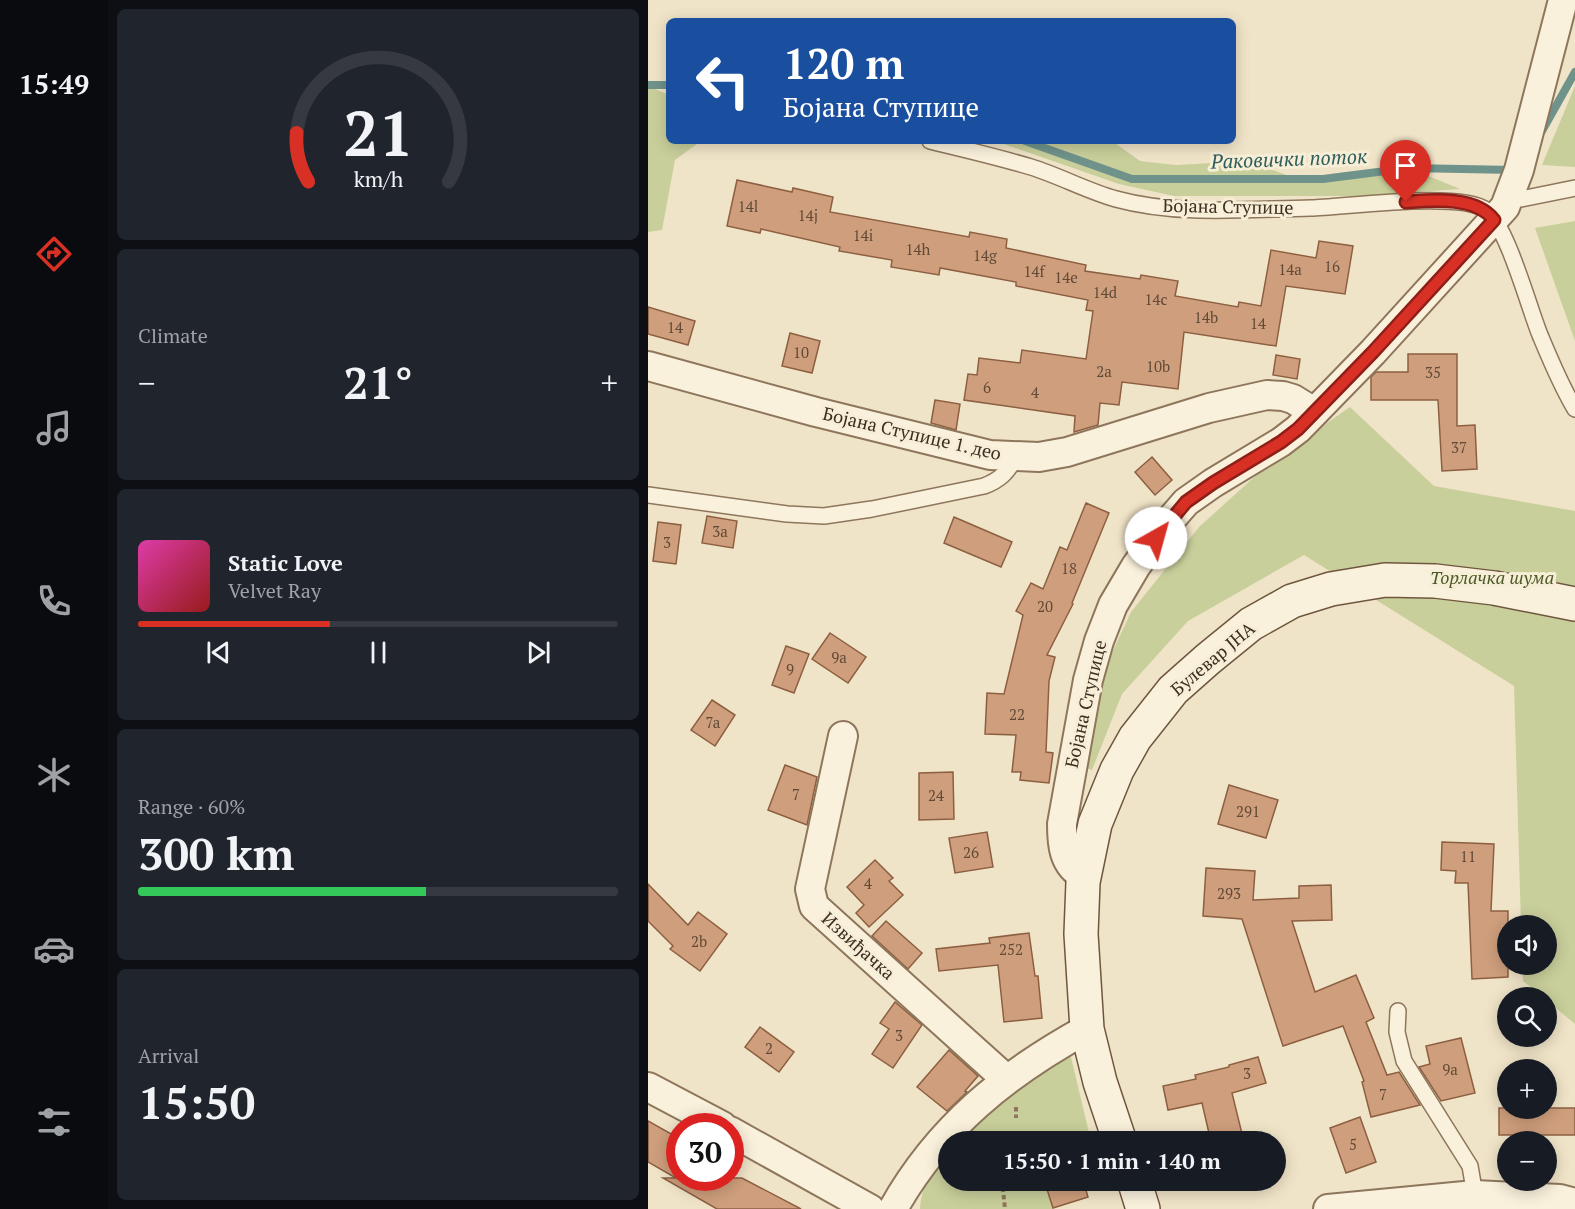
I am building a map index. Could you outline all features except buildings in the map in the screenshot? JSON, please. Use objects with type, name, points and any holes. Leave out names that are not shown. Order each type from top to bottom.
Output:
[{"type":"main road","name":"Булевар ЈНА","points":[[1116,1131],[1100,1082],[1087,1029],[1080,905],[1095,824],[1104,797],[1116,770],[1135,738],[1173,690],[1251,624],[1292,601],[1331,589],[1385,580],[1434,581],[1494,588],[1575,604]]},
{"type":"main road","points":[[1137,1191],[1143,1209]]},
{"type":"street","name":"Бојана Ступице","points":[[1084,876],[1077,872],[1065,856],[1062,844],[1062,824],[1088,680],[1099,641],[1113,605],[1142,558],[1186,502],[1298,429],[1373,352],[1494,220],[1512,193],[1563,0]]},
{"type":"street","name":"Бојана Ступице 1. део","points":[[648,366],[816,412],[990,455],[1016,457],[1039,457],[1067,452],[1209,408],[1268,395],[1293,399],[1314,412]]},
{"type":"street","name":"Извиђачка","points":[[843,736],[810,889],[814,906],[1006,1078]]},
{"type":"street","points":[[893,1209],[907,1184],[950,1130],[1006,1078],[1042,1054],[1087,1029]]},
{"type":"street","points":[[648,1087],[697,1113]]},
{"type":"street","points":[[744,1139],[870,1209]]},
{"type":"street","points":[[1328,1209],[1476,1195],[1560,1199],[1575,1203]]},
{"type":"lane","name":"Бојана Ступице","points":[[942,144],[1031,167],[1115,199],[1151,206],[1197,209],[1327,208],[1425,200],[1469,203],[1487,210],[1494,220]]},
{"type":"lane","points":[[1512,193],[1521,199],[1575,188]]},
{"type":"lane","points":[[1494,220],[1510,250],[1540,336],[1575,409]]},
{"type":"lane","points":[[648,495],[787,514],[824,516],[872,509],[984,486],[998,481],[1011,468],[1016,457]]},
{"type":"lane","points":[[1398,1011],[1397,1032],[1404,1061],[1470,1166],[1476,1195]]},
{"type":"path","points":[[1003,1191],[1005,1209]]},
{"type":"green space","points":[[648,86],[666,94],[666,144],[697,144],[675,160],[662,230],[648,232]]},
{"type":"green space","points":[[1575,86],[1575,167],[1542,165]]},
{"type":"green space","points":[[1004,144],[1116,144],[1140,161],[1176,165],[1248,161],[1295,178],[1323,179],[1409,168],[1460,189],[1363,196],[1174,196],[1119,184]]},
{"type":"green space","points":[[1575,221],[1575,341],[1535,228]]},
{"type":"green space","name":"Торлачка шума","points":[[1350,407],[1434,486],[1575,511],[1575,1024],[1557,1009],[1557,987],[1530,987],[1523,981],[1523,975],[1557,975],[1557,915],[1521,915],[1514,686],[1304,555],[1188,621],[1122,694],[1092,770],[1083,767],[1101,676],[1131,612],[1199,527],[1272,461]]},
{"type":"green space","points":[[1070,1053],[1089,1131],[966,1131],[1020,1083]]},
{"type":"green space","points":[[938,1164],[938,1191],[1047,1191],[1053,1209],[920,1209],[923,1192]]},
{"type":"waterway","name":"Раковички поток","points":[[1542,131],[1575,72]]},
{"type":"waterway","name":"Раковички поток","points":[[648,85],[666,85]]},
{"type":"waterway","name":"Раковички поток","points":[[1033,144],[1132,179],[1323,179],[1409,168],[1514,170]]},
{"type":"route","points":[[1156,538],[1186,502],[1298,429],[1373,352],[1494,220],[1487,210],[1469,203],[1425,200],[1406,202]]}]
